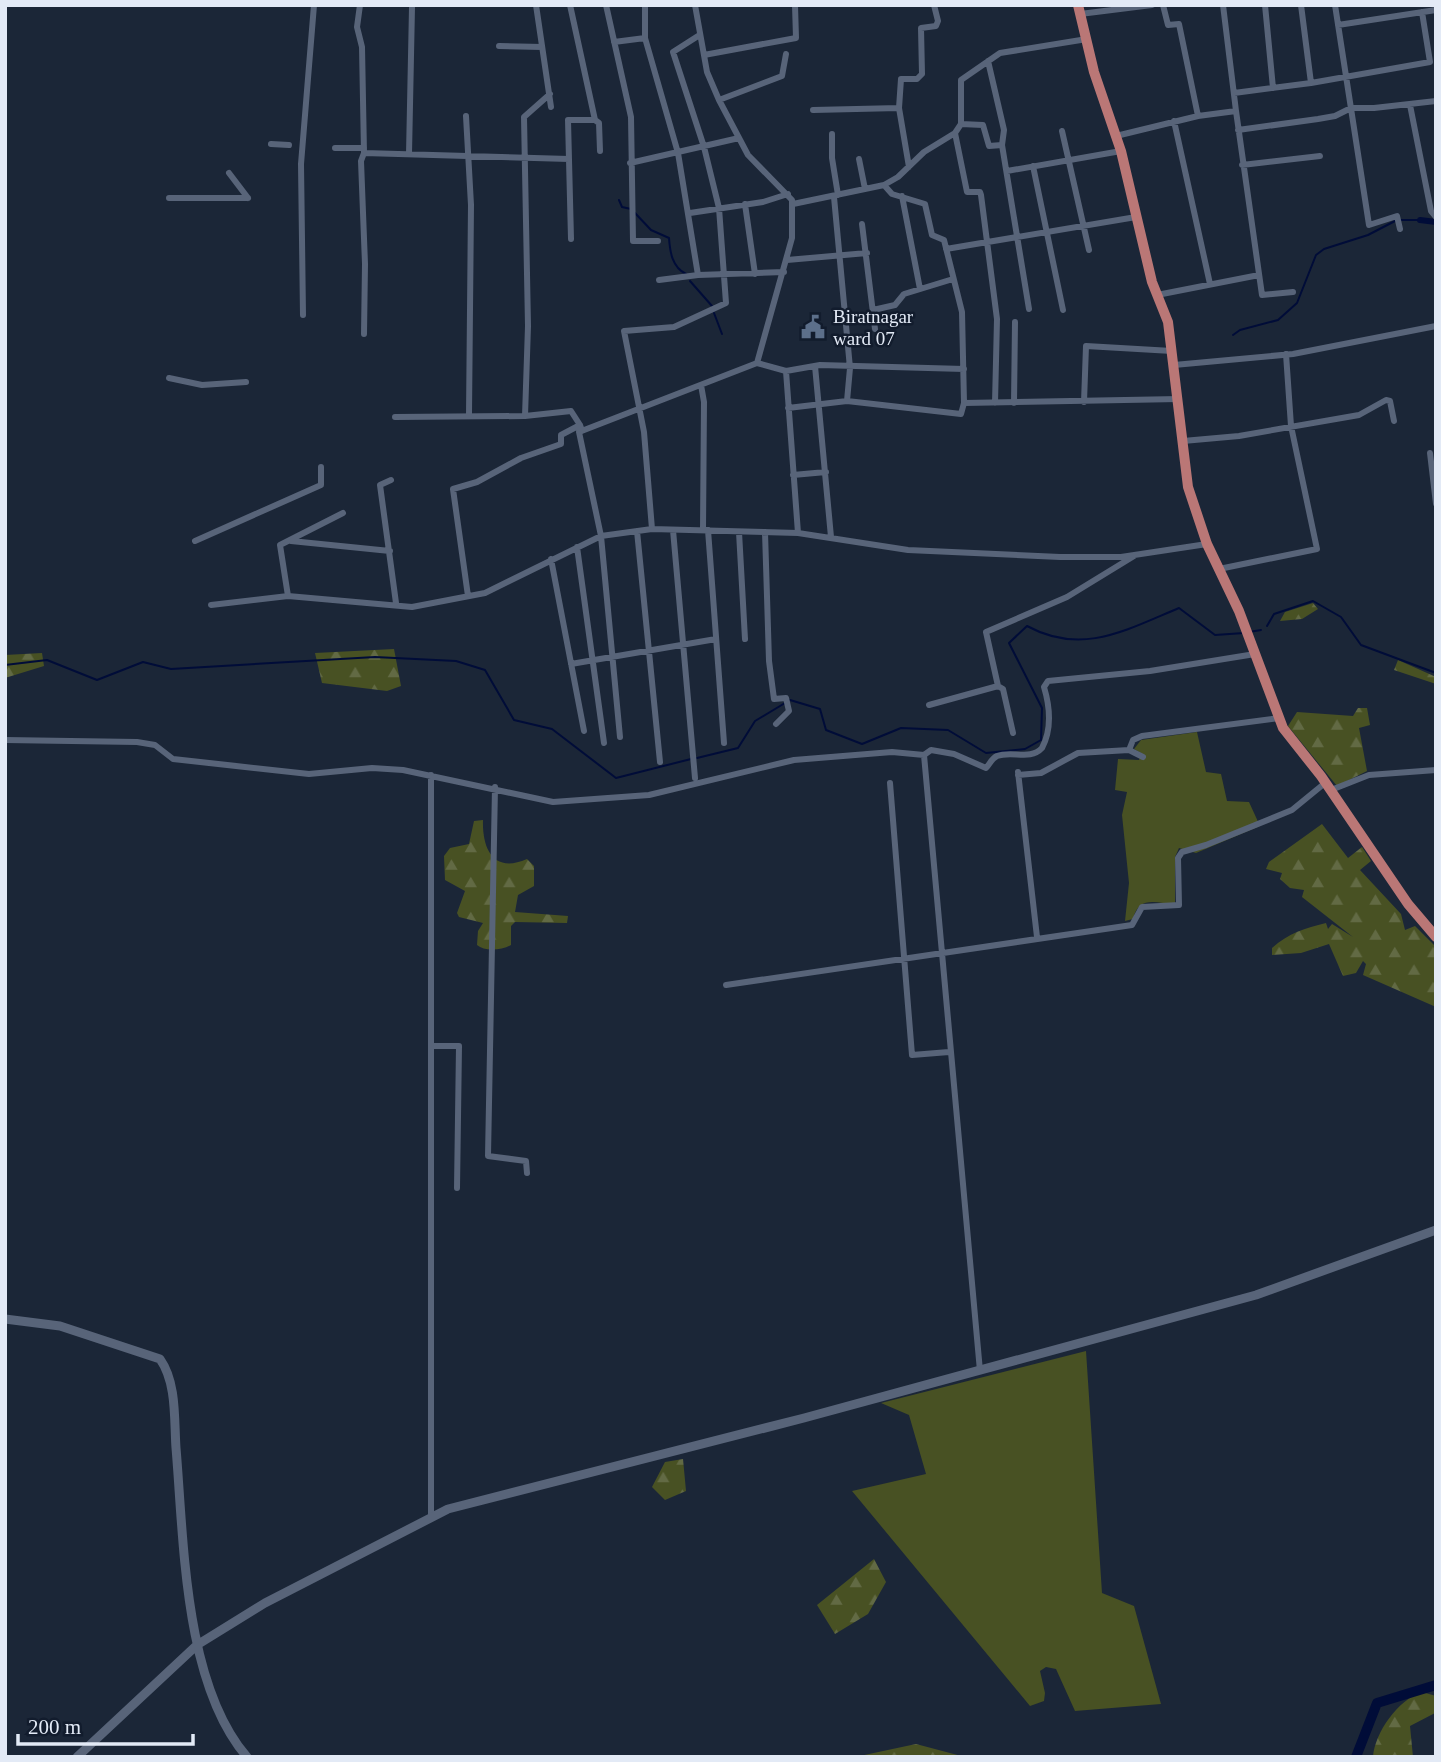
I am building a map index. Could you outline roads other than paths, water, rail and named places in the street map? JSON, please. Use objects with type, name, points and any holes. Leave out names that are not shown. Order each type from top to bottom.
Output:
[{"type":"main road","points":[[1079,9],[1121,151],[1157,295],[1165,311],[1179,399],[1188,487],[1207,544],[1242,619],[1248,642],[1279,718],[1381,867],[1436,937]]},
{"type":"street","points":[[303,315],[301,164],[314,5]]},
{"type":"street","points":[[360,5],[357,27],[362,47],[364,334]]},
{"type":"street","points":[[536,5],[551,107]]},
{"type":"street","points":[[570,5],[595,120],[599,122],[600,151]]},
{"type":"street","points":[[606,5],[631,117],[633,241],[658,242]]},
{"type":"street","points":[[645,5],[645,38],[678,153],[690,213],[698,275]]},
{"type":"street","points":[[695,5],[698,36],[719,100],[753,162],[788,194],[793,204],[792,238],[757,363]]},
{"type":"street","points":[[704,55],[796,38],[795,5]]},
{"type":"street","points":[[909,167],[899,108],[901,79],[916,79],[922,74],[921,28],[936,26],[938,21],[933,5]]},
{"type":"street","points":[[1079,9],[1152,5]]},
{"type":"street","points":[[1163,5],[1168,25],[1179,24],[1198,116]]},
{"type":"street","points":[[1223,5],[1242,165],[1262,295],[1293,292]]},
{"type":"street","points":[[1265,5],[1273,88]]},
{"type":"street","points":[[1301,5],[1311,83]]},
{"type":"street","points":[[1335,5],[1369,225],[1397,216],[1400,229]]},
{"type":"street","points":[[409,154],[412,7]]},
{"type":"street","points":[[1338,25],[1436,10]]},
{"type":"street","points":[[1234,93],[1346,78],[1430,62],[1422,12]]},
{"type":"street","points":[[652,529],[640,409],[624,331],[674,327],[726,303],[719,208],[704,147],[673,52],[698,36]]},
{"type":"street","points":[[614,42],[645,38]]},
{"type":"street","points":[[793,204],[884,185],[909,167],[924,152],[955,133],[961,124],[961,80],[1000,53],[1087,39]]},
{"type":"street","points":[[499,46],[542,47]]},
{"type":"street","points":[[719,100],[782,76],[786,54]]},
{"type":"street","points":[[988,61],[1004,130],[1002,145],[1029,309]]},
{"type":"street","points":[[525,416],[528,326],[524,117],[550,94]]},
{"type":"street","points":[[1238,130],[1327,118],[1351,108],[1436,101]]},
{"type":"street","points":[[1410,104],[1431,211],[1436,217]]},
{"type":"street","points":[[813,110],[899,108]]},
{"type":"street","points":[[1116,136],[1198,116],[1236,111]]},
{"type":"street","points":[[466,116],[469,156],[469,415]]},
{"type":"street","points":[[571,239],[568,120],[595,120]]},
{"type":"street","points":[[1174,121],[1210,284]]},
{"type":"street","points":[[961,124],[983,125],[989,146],[1002,145]]},
{"type":"street","points":[[1062,131],[1089,250]]},
{"type":"street","points":[[955,133],[968,192],[980,192],[981,195],[997,319],[995,403]]},
{"type":"street","points":[[832,135],[850,368],[847,401]]},
{"type":"street","points":[[630,163],[739,138]]},
{"type":"street","points":[[271,144],[289,145]]},
{"type":"street","points":[[335,148],[409,154],[569,159]]},
{"type":"street","points":[[1007,171],[1121,151]]},
{"type":"street","points":[[1242,165],[1320,156]]},
{"type":"street","points":[[859,159],[865,189]]},
{"type":"street","points":[[1033,166],[1049,232],[1063,310]]},
{"type":"street","points":[[169,198],[248,198],[229,173]]},
{"type":"street","points":[[788,408],[820,402],[847,401],[961,415],[964,403],[962,312],[943,238],[932,235],[925,204],[892,194],[884,185]]},
{"type":"street","points":[[690,213],[788,194]]},
{"type":"street","points":[[902,196],[920,289]]},
{"type":"street","points":[[745,204],[755,274]]},
{"type":"street","points":[[946,249],[1136,217]]},
{"type":"street","points":[[862,224],[875,329]]},
{"type":"street","points":[[787,260],[867,253]]},
{"type":"street","points":[[659,280],[698,275],[784,272]]},
{"type":"street","points":[[1157,295],[1259,275]]},
{"type":"street","points":[[873,310],[895,306],[904,294],[953,279]]},
{"type":"street","points":[[1014,403],[1015,322]]},
{"type":"street","points":[[1174,365],[1286,354],[1436,326]]},
{"type":"street","points":[[1084,402],[1086,346],[1172,351]]},
{"type":"street","points":[[1219,569],[1317,549],[1291,426],[1286,354]]},
{"type":"street","points":[[468,596],[453,489],[477,482],[521,458],[561,444],[561,435],[640,409],[757,363],[786,371],[815,366],[964,369]]},
{"type":"street","points":[[815,366],[831,537]]},
{"type":"street","points":[[786,371],[798,533]]},
{"type":"street","points":[[169,378],[202,384],[246,382]]},
{"type":"street","points":[[701,385],[706,530],[724,743]]},
{"type":"street","points":[[964,403],[1179,399]]},
{"type":"street","points":[[1183,441],[1359,415],[1386,400],[1390,401],[1394,421]]},
{"type":"street","points":[[395,417],[422,419],[469,415],[525,416],[571,411],[581,428],[579,432],[601,536],[620,737]]},
{"type":"street","points":[[1430,453],[1436,504]]},
{"type":"street","points":[[195,541],[321,485],[321,467]]},
{"type":"street","points":[[793,475],[826,472]]},
{"type":"street","points":[[391,480],[380,485],[396,603]]},
{"type":"street","points":[[288,596],[280,545],[343,513]]},
{"type":"street","points":[[211,605],[288,596],[396,603],[412,607],[485,593],[601,536],[652,529],[798,533],[908,550],[1060,557],[1136,555],[1207,544]]},
{"type":"street","points":[[673,530],[695,778]]},
{"type":"street","points":[[638,531],[660,762]]},
{"type":"street","points":[[739,532],[745,639]]},
{"type":"street","points":[[765,532],[769,661],[774,699],[788,703],[789,711],[776,724]]},
{"type":"street","points":[[290,540],[390,551]]},
{"type":"street","points":[[577,547],[604,743]]},
{"type":"street","points":[[1013,733],[1003,689],[998,686],[986,632],[1068,597],[1136,555]]},
{"type":"street","points":[[551,559],[584,731]]},
{"type":"street","points":[[571,664],[716,639]]},
{"type":"street","points":[[5,740],[137,742],[155,745],[173,759],[309,774],[372,768],[495,787],[553,802],[677,790],[702,780],[794,760],[872,753],[924,755],[931,750],[986,768],[992,758],[1002,754],[1038,752],[1048,732],[1049,709],[1044,687],[1048,681],[1150,671],[1255,654]]},
{"type":"street","points":[[929,705],[998,686]]},
{"type":"street","points":[[1129,750],[1133,740],[1142,736],[1279,718]]},
{"type":"street","points":[[1037,937],[1018,773],[1041,773],[1088,751],[1129,750],[1143,757]]},
{"type":"street","points":[[924,755],[980,1371]]},
{"type":"street","points":[[726,985],[1132,925],[1142,907],[1177,907],[1178,858],[1182,852],[1292,810],[1328,787],[1368,775],[1436,770]]},
{"type":"street","points":[[430,1517],[431,775]]},
{"type":"street","points":[[890,782],[912,1055],[949,1052]]},
{"type":"street","points":[[495,787],[488,1156],[526,1161],[527,1173]]},
{"type":"street","points":[[431,1046],[459,1046],[457,1188]]},
{"type":"street","points":[[77,1757],[197,1645],[265,1603],[430,1517],[458,1506],[980,1371],[1256,1295],[1436,1230]]},
{"type":"street","points":[[5,1319],[60,1325],[160,1359],[166,1367],[172,1392],[197,1645],[205,1681],[225,1729],[247,1757]]},
{"type":"waterway","points":[[619,200],[622,207],[631,209]]},
{"type":"waterway","points":[[635,213],[651,230],[669,238],[675,263],[686,274]]},
{"type":"waterway","points":[[1400,220],[1420,220]]},
{"type":"waterway","points":[[1420,220],[1436,222]]},
{"type":"waterway","points":[[1233,335],[1240,330],[1278,320],[1297,303],[1316,255],[1324,249],[1368,235],[1395,221]]},
{"type":"waterway","points":[[690,281],[712,306]]},
{"type":"waterway","points":[[714,313],[722,334]]},
{"type":"waterway","points":[[1267,626],[1274,614],[1313,601],[1341,617],[1361,645],[1436,673]]},
{"type":"waterway","points":[[790,700],[820,709],[826,730],[862,744],[901,728],[948,730],[986,753],[1025,749],[1041,740],[1042,708],[1009,643],[1027,626],[1047,635],[1085,639],[1122,631],[1179,608],[1215,635],[1244,633]]},
{"type":"waterway","points":[[1249,632],[1261,630]]},
{"type":"waterway","points":[[5,665],[47,660],[97,680],[143,662],[171,669],[375,657],[456,661],[485,670],[514,720],[552,729],[616,778],[691,759]]},
{"type":"waterway","points":[[697,758],[738,748],[755,721],[785,703]]},
{"type":"waterway","points":[[1356,1757],[1377,1703],[1436,1685]]},
{"type":"place","name":"Biratnagar ward 07","points":[[813,327]]}]
